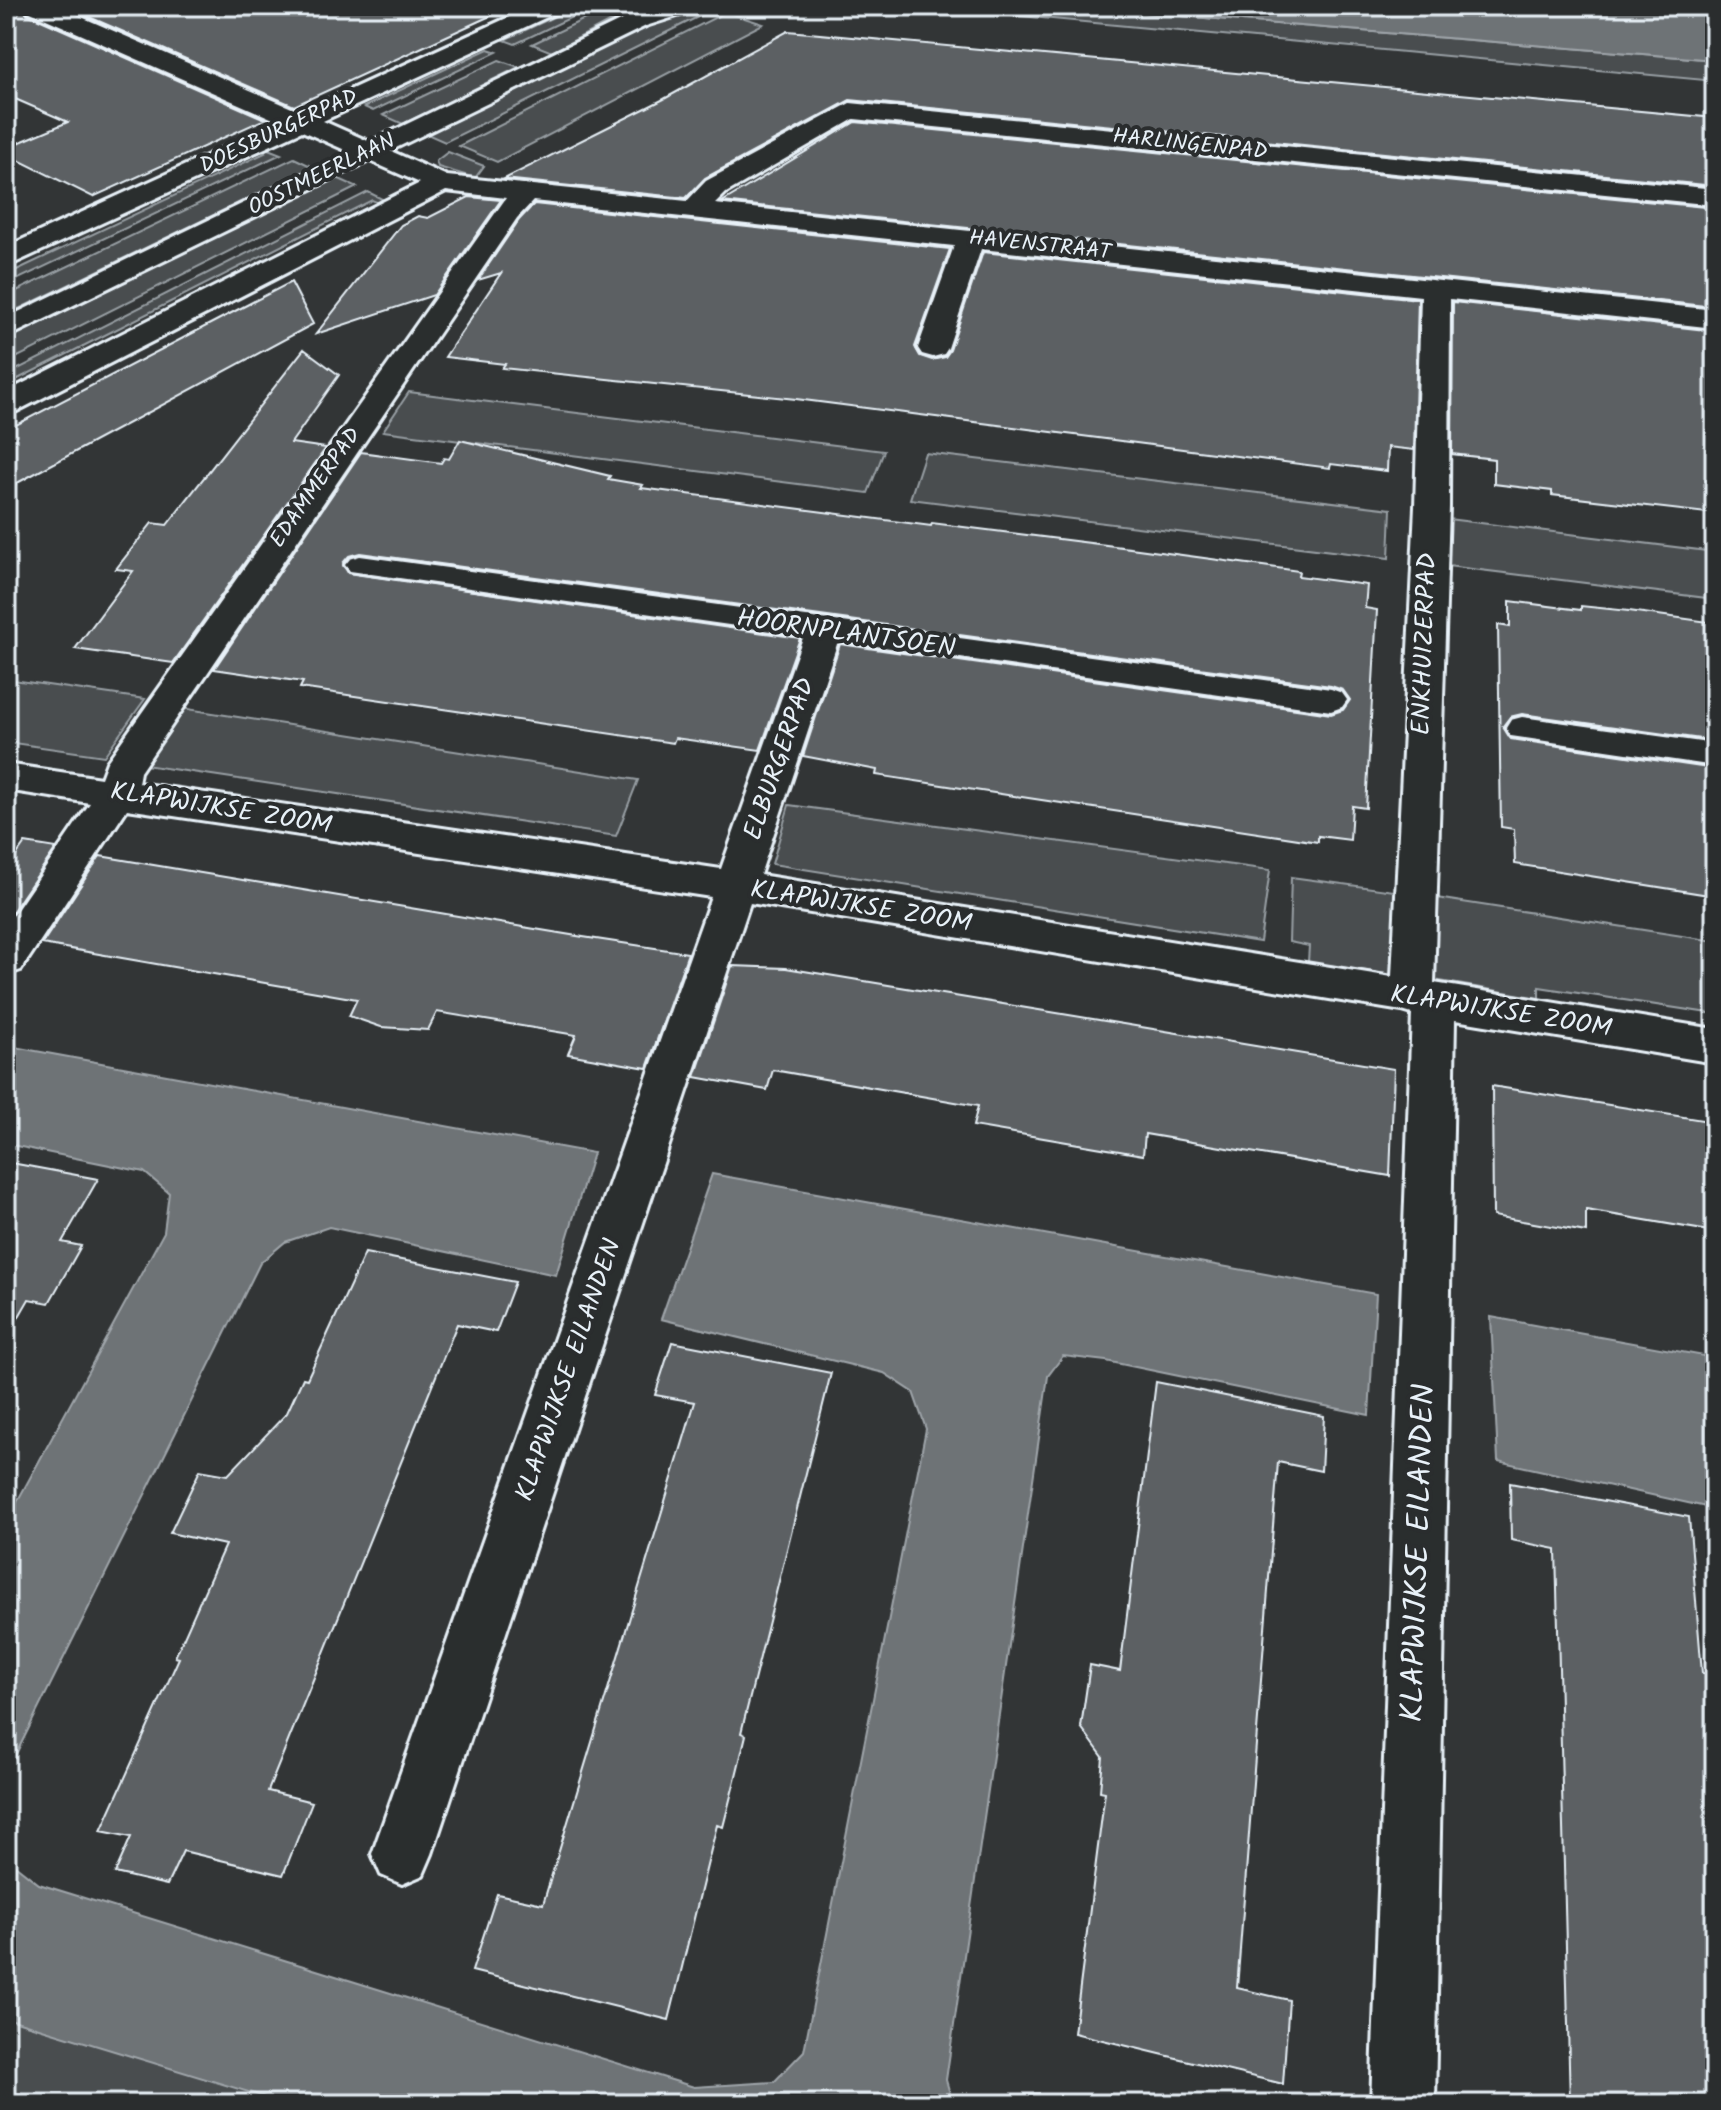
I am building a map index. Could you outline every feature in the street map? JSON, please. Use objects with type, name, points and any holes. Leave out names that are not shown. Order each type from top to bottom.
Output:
[{"type":"street","name":"HAVENSTRAAT","points":[[36,6],[442,183],[1715,319]]},
{"type":"street","name":"DOESBURGERPAD","points":[[6,258],[552,6]]},
{"type":"street","name":"OOSTMEERLAAN","points":[[6,329],[646,13],[685,6]]},
{"type":"street","name":"HARLINGENPAD","points":[[695,209],[716,187],[850,111],[1715,197]]},
{"type":"street","points":[[6,404],[442,183]]},
{"type":"street","name":"EDAMMERPAD","points":[[117,793],[121,771],[171,697],[507,212],[528,191]]},
{"type":"street","points":[[933,348],[970,239]]},
{"type":"street","name":"ENKHUIZERPAD","points":[[1423,1000],[1436,289]]},
{"type":"street","name":"ELBURGERPAD","points":[[737,886],[823,632]]},
{"type":"street","name":"KLAPWIJKSE ZOOM","points":[[6,777],[737,886],[1715,1046]]},
{"type":"street","points":[[6,959],[117,793]]},
{"type":"street","name":"KLAPWIJKSE EILANDEN","points":[[402,1854],[737,886]]},
{"type":"street","name":"KLAPWIJKSE EILANDEN","points":[[1403,2104],[1423,1000]]},
{"type":"lane","name":"HOORNPLANTSOEN","points":[[360,565],[823,632],[1331,700]]},
{"type":"lane","points":[[1522,728],[1715,755]]},
{"type":"shaded area","points":[[577,6],[595,6],[515,44],[504,40]]},
{"type":"shaded area","points":[[612,6],[639,6],[552,52],[532,44]]},
{"type":"shaded area","points":[[699,6],[716,8],[445,142],[427,134],[638,30]]},
{"type":"shaded area","points":[[913,6],[1058,6],[1715,60],[1715,81]]},
{"type":"shaded area","points":[[1058,6],[1715,6],[1715,60]]},
{"type":"shaded area","points":[[726,12],[763,24],[497,162],[459,146]]},
{"type":"shaded area","points":[[488,49],[497,52],[373,111],[364,107]]},
{"type":"shaded area","points":[[499,60],[519,67],[403,124],[383,115]]},
{"type":"shaded area","points":[[263,147],[281,154],[6,285],[6,275],[265,153],[258,149]]},
{"type":"shaded area","points":[[448,152],[484,166],[475,178],[438,167],[436,161]]},
{"type":"shaded area","points":[[294,158],[313,167],[6,315],[6,296]]},
{"type":"shaded area","points":[[337,178],[357,187],[6,363],[6,340]]},
{"type":"shaded area","points":[[368,192],[386,201],[381,204],[372,200],[6,385],[6,375]]},
{"type":"shaded area","points":[[409,392],[884,451],[868,493],[383,431]]},
{"type":"shaded area","points":[[925,453],[1391,509],[1389,558],[910,499]]},
{"type":"shaded area","points":[[1448,519],[1715,552],[1715,599],[1448,566]]},
{"type":"shaded area","points":[[6,679],[145,699],[104,756],[6,742]]},
{"type":"shaded area","points":[[181,708],[638,780],[616,836],[145,765]]},
{"type":"shaded area","points":[[789,805],[1270,870],[1260,942],[772,864]]},
{"type":"shaded area","points":[[1291,877],[1402,892],[1399,976],[1308,962],[1309,946],[1289,942]]},
{"type":"shaded area","points":[[1430,897],[1715,941],[1715,1014],[1539,987],[1539,998],[1428,979]]},
{"type":"shaded area","points":[[14,1047],[593,1153],[556,1275],[329,1227],[285,1242],[260,1263],[6,1774],[6,1522],[164,1232],[169,1193],[144,1172],[6,1144],[6,1059]]},
{"type":"shaded area","points":[[712,1174],[1376,1294],[1369,1415],[1106,1361],[1063,1356],[1048,1376],[946,2080],[953,2104],[288,2104],[6,2018],[6,1858],[39,1884],[694,2087],[774,2082],[804,2051],[926,1429],[913,1392],[884,1373],[661,1319]]},
{"type":"shaded area","points":[[1491,1317],[1715,1358],[1715,1509],[1498,1461]]},
{"type":"shaded area","points":[[6,2003],[342,2104],[6,2104]]},
{"type":"building","points":[[6,6],[21,6],[27,14],[265,119],[93,197],[6,154],[6,148],[68,122],[6,95]]},
{"type":"building","points":[[64,6],[512,6],[294,106]]},
{"type":"building","points":[[788,31],[1715,118],[1715,186],[850,100],[705,178],[686,198],[504,179],[664,99]]},
{"type":"building","points":[[855,122],[1715,208],[1715,307],[722,202]]},
{"type":"building","points":[[469,197],[501,200],[434,295],[316,334],[401,225],[418,216],[428,218]]},
{"type":"building","points":[[534,204],[950,249],[915,347],[920,356],[932,360],[945,357],[950,350],[983,252],[1418,299],[1414,450],[1388,447],[1387,471],[1331,464],[1330,468],[796,399],[502,368],[505,364],[445,357],[501,273],[478,280],[519,220]]},
{"type":"building","points":[[291,282],[313,324],[6,489],[6,430]]},
{"type":"building","points":[[1453,302],[1715,331],[1715,514],[1552,495],[1552,491],[1494,484],[1494,459],[1452,454]]},
{"type":"building","points":[[304,349],[339,375],[291,443],[326,448],[173,663],[75,649],[133,571],[116,569],[152,523],[167,525]]},
{"type":"building","points":[[460,440],[610,476],[608,479],[643,485],[641,488],[1138,549],[1299,571],[1298,576],[1367,585],[1365,608],[1377,610],[1366,808],[1352,806],[1350,840],[1318,836],[1318,842],[876,775],[877,770],[803,756],[840,644],[1331,714],[1343,710],[1350,700],[1343,690],[1331,686],[360,553],[349,556],[343,563],[348,573],[800,638],[760,750],[675,738],[673,743],[300,688],[303,682],[214,669],[361,452],[441,463],[444,458],[449,459]]},
{"type":"building","points":[[1510,601],[1581,610],[1581,606],[1629,611],[1709,622],[1709,626],[1715,627],[1715,741],[1522,714],[1510,717],[1503,726],[1511,739],[1715,769],[1715,896],[1515,864],[1514,829],[1501,827],[1498,625],[1510,627]]},
{"type":"building","points":[[25,843],[56,848],[6,921],[6,870]]},
{"type":"building","points":[[100,856],[688,953],[647,1068],[568,1054],[576,1035],[437,1012],[428,1030],[381,1027],[349,1016],[357,999],[42,944]]},
{"type":"building","points":[[732,966],[786,968],[1394,1069],[1390,1176],[1145,1134],[1143,1155],[973,1126],[978,1106],[773,1070],[767,1090],[695,1077]]},
{"type":"building","points":[[1492,1086],[1715,1122],[1715,1232],[1586,1210],[1586,1232],[1493,1216]]},
{"type":"building","points":[[6,1162],[98,1179],[62,1242],[81,1246],[49,1303],[29,1299],[6,1339]]},
{"type":"building","points":[[365,1253],[515,1282],[496,1332],[457,1324],[268,1791],[312,1802],[283,1875],[183,1851],[167,1885],[115,1873],[131,1837],[101,1831],[179,1658],[175,1657],[225,1545],[170,1533],[200,1470],[228,1475],[287,1413],[303,1378],[307,1379]]},
{"type":"building","points":[[672,1342],[831,1373],[741,1733],[746,1735],[735,1780],[723,1827],[717,1825],[669,2020],[472,1971],[497,1894],[543,1904],[695,1402],[655,1395]]},
{"type":"building","points":[[1156,1382],[1324,1416],[1321,1471],[1278,1462],[1237,1988],[1289,2000],[1283,2084],[1074,2033],[1105,1792],[1100,1791],[1103,1757],[1081,1727],[1090,1665],[1120,1671]]},
{"type":"building","points":[[1510,1483],[1689,1517],[1702,1673],[1707,1674],[1715,1765],[1715,2104],[1570,2104],[1556,1549],[1511,1540]]}]
